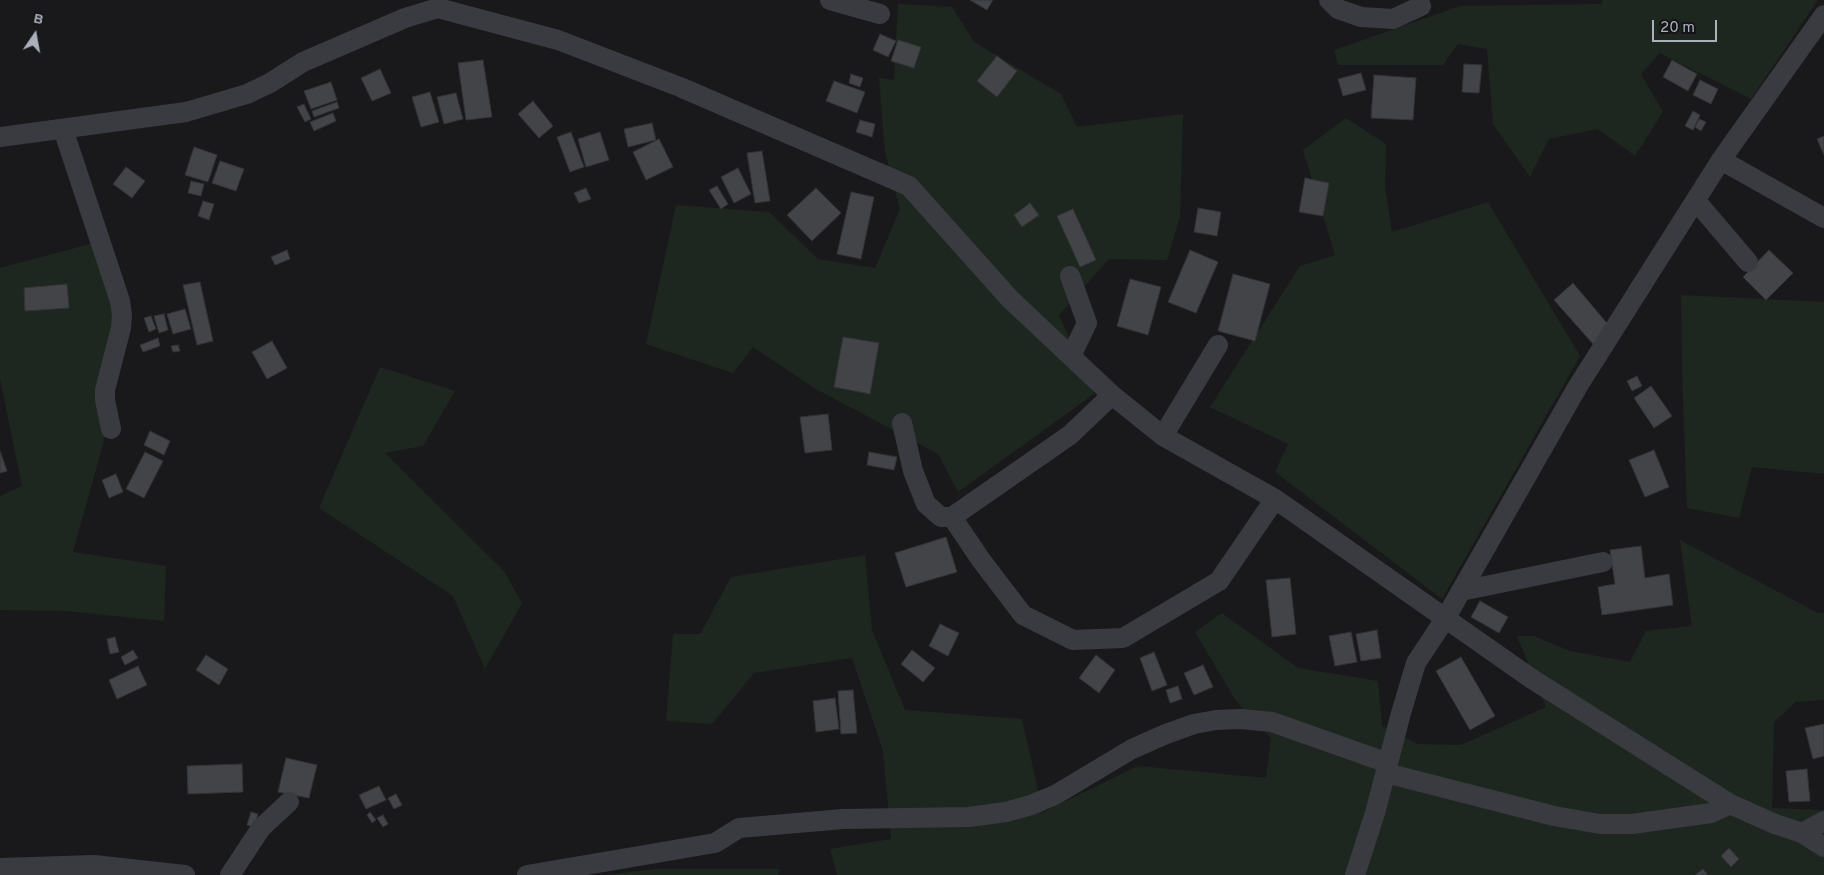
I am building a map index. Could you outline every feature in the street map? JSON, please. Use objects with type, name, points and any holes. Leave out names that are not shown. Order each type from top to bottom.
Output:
[{"type":"street","points":[[830,0],[880,14]]},
{"type":"street","points":[[1329,0],[1338,9],[1361,17],[1393,19],[1421,6]]},
{"type":"street","points":[[0,137],[186,112],[247,94],[270,83],[303,62],[441,4],[558,40],[680,87],[909,186],[1010,298],[1112,394],[1163,436],[1275,499],[1532,679],[1730,804],[1775,824],[1802,833],[1824,847]]},
{"type":"street","points":[[1354,875],[1375,814],[1416,663],[1445,619],[1578,386],[1721,160],[1824,15]]},
{"type":"street","points":[[63,129],[120,301],[121,328],[105,390],[105,400],[111,429]]},
{"type":"street","points":[[1721,160],[1824,218]]},
{"type":"street","points":[[1696,201],[1748,262]]},
{"type":"street","points":[[1070,276],[1087,323],[1071,356]]},
{"type":"street","points":[[1163,436],[1218,345]]},
{"type":"street","points":[[902,423],[913,471],[926,504],[941,517],[952,517],[1070,435],[1112,394]]},
{"type":"street","points":[[952,517],[981,560],[1023,615],[1073,640],[1123,638],[1219,581],[1275,499]]},
{"type":"street","points":[[1461,591],[1604,562]]},
{"type":"street","points":[[527,875],[715,843],[739,828],[843,819],[969,817],[1006,812],[1055,796],[1132,749],[1166,734],[1194,724],[1216,720],[1241,719],[1272,722],[1387,768],[1554,816],[1600,824],[1632,824],[1711,813],[1730,804]]},
{"type":"street","points":[[230,875],[261,828],[289,802]]},
{"type":"street","points":[[1802,833],[1824,821]]},
{"type":"street","points":[[0,868],[94,865],[185,875]]},
{"type":"shaded area","points":[[1603,0],[1818,0],[1751,99],[1660,53],[1641,74],[1663,112],[1635,156],[1598,129],[1549,139],[1530,177],[1493,124],[1487,49],[1458,44],[1443,65],[1338,65],[1334,50],[1460,6],[1601,4]]},
{"type":"shaded area","points":[[898,4],[952,7],[974,42],[1061,94],[1077,127],[1183,114],[1180,217],[1167,260],[1109,259],[1059,315],[1094,394],[958,492],[938,454],[814,388],[753,347],[733,373],[646,344],[676,205],[769,212],[818,259],[875,268],[900,209],[885,152],[879,78],[894,80]]},
{"type":"shaded area","points":[[1346,118],[1386,144],[1385,187],[1392,232],[1488,202],[1580,356],[1442,599],[1275,472],[1288,444],[1210,407],[1300,266],[1335,255],[1303,150]]},
{"type":"shaded area","points":[[109,239],[119,331],[108,426],[73,552],[166,566],[164,621],[66,611],[0,610],[0,496],[22,486],[0,379],[0,268]]},
{"type":"shaded area","points":[[1681,295],[1824,302],[1824,474],[1752,467],[1739,518],[1687,508]]},
{"type":"shaded area","points":[[380,367],[455,391],[423,446],[385,453],[504,571],[522,603],[485,669],[453,596],[319,508]]},
{"type":"shaded area","points":[[1680,540],[1818,613],[1824,613],[1824,700],[1796,702],[1774,722],[1772,808],[1824,810],[1824,875],[837,875],[830,849],[891,839],[883,751],[852,658],[754,673],[712,724],[666,721],[673,634],[700,634],[731,577],[865,555],[872,630],[905,710],[1022,719],[1043,812],[1138,766],[1266,778],[1271,738],[1236,701],[1195,632],[1222,613],[1298,668],[1378,681],[1382,726],[1418,744],[1461,745],[1546,707],[1517,636],[1534,636],[1570,651],[1630,662],[1646,631],[1692,626]]},
{"type":"shaded area","points":[[655,869],[780,869],[778,875],[606,875]]},
{"type":"building","points":[[970,0],[993,0],[987,10]]},
{"type":"building","points":[[880,34],[896,41],[888,57],[873,50]]},
{"type":"building","points":[[898,40],[921,47],[914,68],[891,61]]},
{"type":"building","points":[[997,56],[1017,71],[997,97],[977,81]]},
{"type":"building","points":[[483,60],[492,117],[466,120],[458,63]]},
{"type":"building","points":[[1672,60],[1697,74],[1688,91],[1663,77]]},
{"type":"building","points":[[1464,64],[1482,65],[1479,93],[1462,92]]},
{"type":"building","points":[[380,69],[391,93],[372,101],[361,78]]},
{"type":"building","points":[[1361,73],[1366,90],[1343,96],[1338,79]]},
{"type":"building","points":[[851,74],[863,78],[860,87],[849,83]]},
{"type":"building","points":[[1374,75],[1416,78],[1413,120],[1371,118]]},
{"type":"building","points":[[1700,80],[1718,89],[1711,104],[1693,95]]},
{"type":"building","points":[[834,81],[865,92],[857,113],[826,101]]},
{"type":"building","points":[[331,82],[337,100],[311,109],[304,91]]},
{"type":"building","points":[[430,92],[439,122],[421,127],[412,97]]},
{"type":"building","points":[[456,93],[463,119],[444,124],[437,97]]},
{"type":"building","points":[[533,101],[553,126],[539,138],[518,114]]},
{"type":"building","points":[[337,102],[339,108],[314,117],[312,111]]},
{"type":"building","points":[[304,104],[311,119],[305,122],[297,107]]},
{"type":"building","points":[[1693,111],[1700,115],[1693,130],[1685,126]]},
{"type":"building","points":[[333,113],[336,121],[314,131],[310,122]]},
{"type":"building","points":[[1699,119],[1706,122],[1701,131],[1695,127]]},
{"type":"building","points":[[860,120],[875,124],[872,137],[856,132]]},
{"type":"building","points":[[652,123],[656,140],[628,147],[624,129]]},
{"type":"building","points":[[571,132],[584,167],[570,172],[557,137]]},
{"type":"building","points":[[600,132],[609,160],[586,167],[578,139]]},
{"type":"building","points":[[1824,136],[1824,155],[1817,139]]},
{"type":"building","points":[[659,139],[673,167],[646,180],[633,152]]},
{"type":"building","points":[[194,147],[217,155],[208,182],[185,175]]},
{"type":"building","points":[[762,151],[770,201],[755,203],[747,153]]},
{"type":"building","points":[[220,161],[244,169],[236,191],[212,183]]},
{"type":"building","points":[[126,167],[145,181],[132,198],[113,184]]},
{"type":"building","points":[[738,168],[751,194],[734,203],[721,177]]},
{"type":"building","points":[[1305,178],[1329,183],[1323,216],[1299,212]]},
{"type":"building","points":[[191,181],[204,184],[201,196],[188,193]]},
{"type":"building","points":[[717,186],[728,204],[721,209],[709,190]]},
{"type":"building","points":[[586,188],[591,199],[579,203],[574,193]]},
{"type":"building","points":[[816,188],[841,213],[812,241],[787,215]]},
{"type":"building","points":[[851,192],[874,197],[861,259],[837,254]]},
{"type":"building","points":[[203,201],[214,204],[209,220],[198,216]]},
{"type":"building","points":[[1030,203],[1039,215],[1022,227],[1014,215]]},
{"type":"building","points":[[1198,208],[1221,212],[1217,236],[1194,232]]},
{"type":"building","points":[[1073,209],[1096,260],[1080,267],[1057,216]]},
{"type":"building","points":[[287,250],[290,259],[275,265],[271,257]]},
{"type":"building","points":[[1190,250],[1218,262],[1196,313],[1168,302]]},
{"type":"building","points":[[1769,250],[1793,273],[1766,300],[1743,277]]},
{"type":"building","points":[[1233,274],[1270,284],[1255,341],[1218,331]]},
{"type":"building","points":[[1130,279],[1161,287],[1148,335],[1117,326]]},
{"type":"building","points":[[200,282],[213,341],[197,345],[183,285]]},
{"type":"building","points":[[1573,283],[1611,328],[1593,344],[1554,300]]},
{"type":"building","points":[[67,284],[69,308],[25,311],[24,288]]},
{"type":"building","points":[[185,309],[191,329],[173,334],[167,314]]},
{"type":"building","points":[[164,314],[168,330],[159,333],[154,316]]},
{"type":"building","points":[[151,316],[156,329],[149,332],[144,318]]},
{"type":"building","points":[[843,337],[879,343],[870,394],[834,387]]},
{"type":"building","points":[[158,338],[160,346],[143,352],[140,345]]},
{"type":"building","points":[[272,341],[287,368],[267,379],[252,352]]},
{"type":"building","points":[[178,345],[180,351],[173,352],[171,346]]},
{"type":"building","points":[[1637,376],[1642,386],[1632,391],[1627,381]]},
{"type":"building","points":[[1651,386],[1672,416],[1654,428],[1634,398]]},
{"type":"building","points":[[828,414],[832,450],[805,453],[800,417]]},
{"type":"building","points":[[150,431],[170,441],[164,455],[144,445]]},
{"type":"building","points":[[1654,450],[1669,487],[1645,497],[1629,460]]},
{"type":"building","points":[[0,451],[7,471],[0,473]]},
{"type":"building","points":[[145,452],[163,461],[144,498],[126,489]]},
{"type":"building","points":[[869,452],[897,457],[894,470],[867,465]]},
{"type":"building","points":[[116,474],[123,492],[109,498],[102,480]]},
{"type":"building","points":[[946,537],[957,572],[906,587],[895,553]]},
{"type":"building","points":[[1641,546],[1645,578],[1669,574],[1673,605],[1602,615],[1598,587],[1615,584],[1610,550]]},
{"type":"building","points":[[1290,578],[1296,634],[1272,637],[1266,580]]},
{"type":"building","points":[[1480,601],[1508,617],[1499,633],[1471,617]]},
{"type":"building","points":[[940,624],[959,633],[948,656],[929,646]]},
{"type":"building","points":[[1377,630],[1381,658],[1361,661],[1356,634]]},
{"type":"building","points":[[1351,632],[1357,662],[1335,666],[1329,636]]},
{"type":"building","points":[[115,637],[119,652],[110,654],[107,639]]},
{"type":"building","points":[[133,650],[138,658],[125,665],[121,657]]},
{"type":"building","points":[[912,650],[935,668],[923,682],[901,664]]},
{"type":"building","points":[[1154,652],[1167,685],[1152,691],[1140,658]]},
{"type":"building","points":[[206,655],[228,669],[219,685],[196,670]]},
{"type":"building","points":[[1096,655],[1115,670],[1099,693],[1079,678]]},
{"type":"building","points":[[1461,657],[1495,716],[1470,730],[1436,671]]},
{"type":"building","points":[[1203,665],[1213,687],[1194,695],[1184,673]]},
{"type":"building","points":[[138,666],[147,685],[117,699],[109,680]]},
{"type":"building","points":[[1178,686],[1182,699],[1170,703],[1166,690]]},
{"type":"building","points":[[853,690],[857,733],[841,734],[838,691]]},
{"type":"building","points":[[835,698],[839,729],[816,732],[813,701]]},
{"type":"building","points":[[1824,724],[1824,756],[1813,759],[1805,728]]},
{"type":"building","points":[[286,758],[317,765],[309,798],[278,792]]},
{"type":"building","points":[[242,764],[243,792],[188,794],[187,766]]},
{"type":"building","points":[[1807,769],[1810,801],[1789,802],[1786,771]]},
{"type":"building","points":[[379,786],[386,800],[366,809],[359,795]]},
{"type":"building","points":[[396,794],[402,805],[394,809],[388,798]]},
{"type":"building","points":[[251,812],[258,814],[254,827],[247,825]]},
{"type":"building","points":[[370,812],[376,820],[372,823],[367,815]]},
{"type":"building","points":[[383,815],[388,824],[383,827],[377,818]]},
{"type":"building","points":[[1729,848],[1739,859],[1731,867],[1721,856]]},
{"type":"building","points":[[1703,869],[1708,875],[1695,875]]}]
